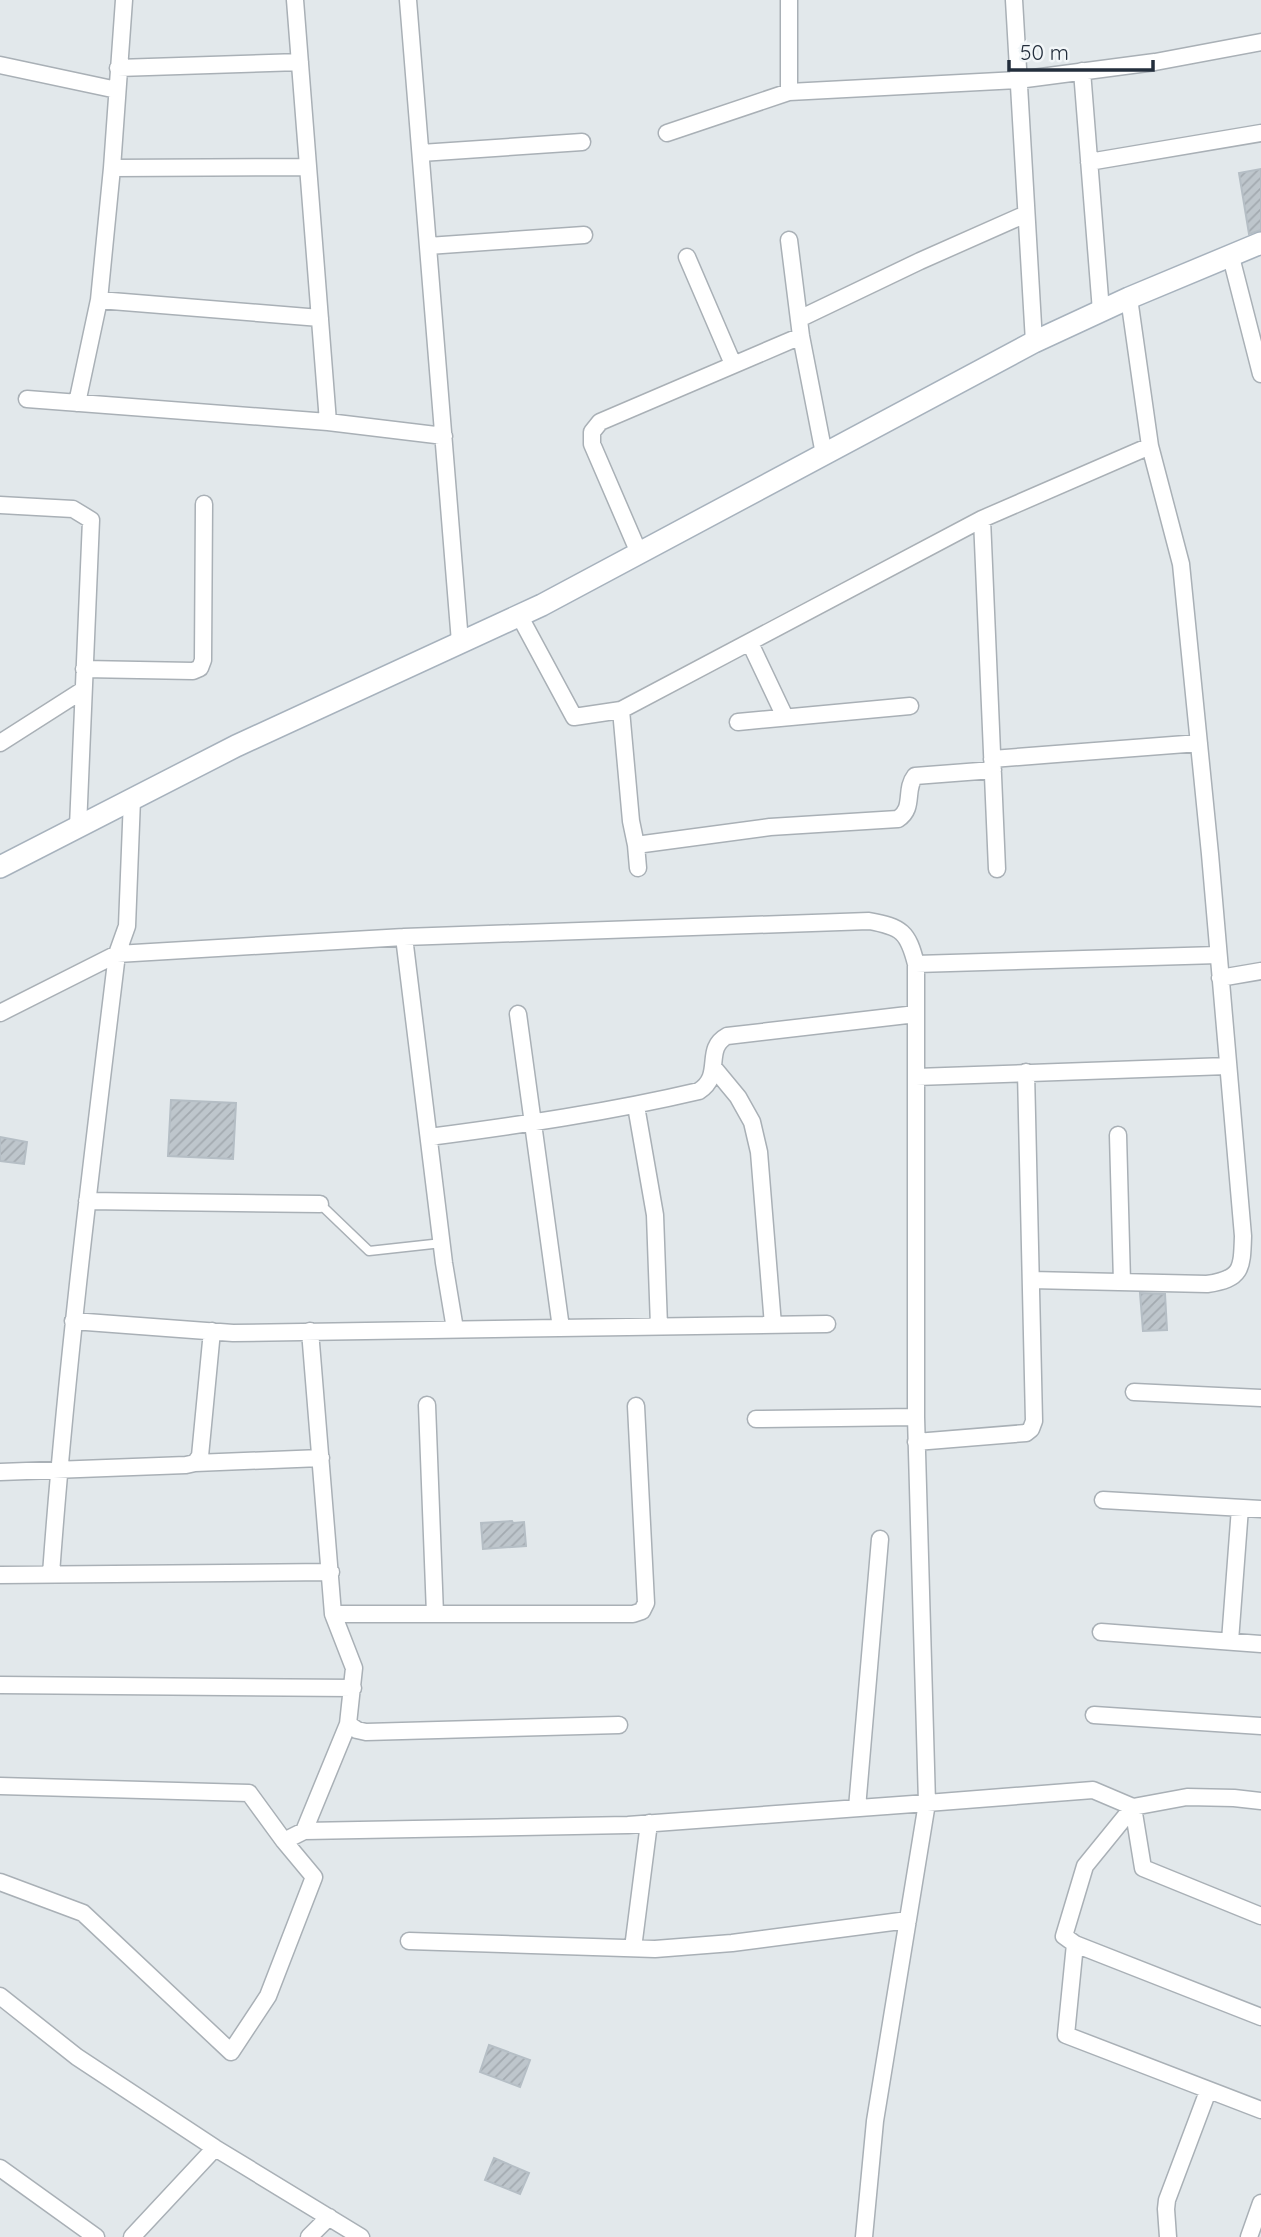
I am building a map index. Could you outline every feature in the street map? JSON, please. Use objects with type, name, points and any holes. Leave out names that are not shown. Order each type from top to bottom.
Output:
[{"type":"street","points":[[77,403],[99,300],[124,0]]},
{"type":"street","points":[[295,0],[328,422]]},
{"type":"street","points":[[408,0],[460,642]]},
{"type":"street","points":[[789,0],[789,92]]},
{"type":"street","points":[[1014,0],[1034,342]]},
{"type":"street","points":[[667,133],[789,92],[1018,80],[1155,62],[1261,42]]},
{"type":"street","points":[[118,68],[300,62]]},
{"type":"street","points":[[0,65],[117,90]]},
{"type":"street","points":[[1082,71],[1101,311]]},
{"type":"street","points":[[1089,162],[1261,133]]},
{"type":"street","points":[[421,153],[582,142]]},
{"type":"street","points":[[112,168],[308,167]]},
{"type":"street","points":[[639,553],[592,444],[592,432],[600,422],[733,364],[919,261],[1026,214]]},
{"type":"street","points":[[428,246],[584,235]]},
{"type":"street","points":[[789,240],[800,328],[824,454]]},
{"type":"street","points":[[0,867],[236,746],[519,615],[1034,342],[1129,298],[1261,243]]},
{"type":"street","points":[[687,257],[733,364]]},
{"type":"street","points":[[1230,257],[1261,374]]},
{"type":"street","points":[[1031,1280],[1207,1283],[1225,1281],[1237,1274],[1242,1258],[1243,1236],[1181,564],[1150,446],[1129,298]]},
{"type":"street","points":[[99,300],[320,318]]},
{"type":"street","points":[[27,399],[328,422],[444,436]]},
{"type":"street","points":[[519,615],[574,717],[621,710],[982,519],[1150,446]]},
{"type":"street","points":[[84,669],[192,671],[200,668],[203,660],[204,504]]},
{"type":"street","points":[[0,505],[73,509],[91,520],[78,827]]},
{"type":"street","points":[[982,519],[997,869]]},
{"type":"street","points":[[750,643],[785,717]]},
{"type":"street","points":[[0,743],[83,690]]},
{"type":"street","points":[[738,722],[910,706]]},
{"type":"street","points":[[621,710],[638,868]]},
{"type":"street","points":[[636,845],[770,827],[898,819],[906,814],[909,807],[910,782],[915,776],[1199,743]]},
{"type":"street","points":[[51,1574],[73,1321],[117,954],[127,926],[132,799]]},
{"type":"street","points":[[0,1013],[117,954],[404,937],[869,921],[893,926],[911,945],[916,964],[916,1442],[927,1803],[875,2121],[863,2237]]},
{"type":"street","points":[[404,937],[455,1329]]},
{"type":"street","points":[[916,964],[1218,955]]},
{"type":"street","points":[[1220,978],[1261,971]]},
{"type":"street","points":[[517,1014],[561,1328]]},
{"type":"street","points":[[429,1137],[533,1124],[636,1106],[699,1091],[707,1086],[713,1075],[714,1051],[719,1040],[727,1036],[916,1014]]},
{"type":"street","points":[[916,1077],[1227,1066]]},
{"type":"street","points":[[714,1068],[738,1097],[752,1122],[759,1152],[773,1325]]},
{"type":"street","points":[[916,1442],[1026,1433],[1031,1430],[1034,1421],[1026,1072]]},
{"type":"street","points":[[636,1106],[655,1215],[659,1326]]},
{"type":"street","points":[[1118,1135],[1122,1282]]},
{"type":"street","points":[[88,1201],[320,1204]]},
{"type":"street","points":[[73,1321],[233,1333],[827,1324]]},
{"type":"street","points":[[195,1463],[200,1456],[212,1331]]},
{"type":"street","points":[[304,1831],[348,1724],[354,1668],[333,1614],[310,1331]]},
{"type":"street","points":[[1135,1392],[1261,1398]]},
{"type":"street","points":[[427,1405],[435,1614]]},
{"type":"street","points":[[333,1614],[634,1614],[642,1611],[646,1603],[636,1406]]},
{"type":"street","points":[[756,1419],[916,1417]]},
{"type":"street","points":[[0,1472],[321,1458]]},
{"type":"street","points":[[1103,1500],[1261,1509]]},
{"type":"street","points":[[1230,1641],[1240,1508]]},
{"type":"street","points":[[857,1808],[880,1539]]},
{"type":"street","points":[[0,1575],[331,1573]]},
{"type":"street","points":[[1101,1632],[1261,1643]]},
{"type":"street","points":[[0,1685],[353,1688]]},
{"type":"street","points":[[1094,1715],[1261,1726]]},
{"type":"street","points":[[348,1724],[366,1732],[619,1725]]},
{"type":"street","points":[[0,1786],[249,1793],[314,1877],[268,1996],[231,2052],[83,1913],[0,1882]]},
{"type":"street","points":[[284,1841],[304,1831],[649,1823],[1093,1790],[1133,1807],[1187,1797],[1261,1801]]},
{"type":"street","points":[[1133,1807],[1143,1868],[1261,1916]]},
{"type":"street","points":[[1133,1807],[1085,1866],[1064,1936],[1075,1944],[1261,2017]]},
{"type":"street","points":[[632,1948],[649,1823]]},
{"type":"street","points":[[409,1941],[655,1949],[908,1920]]},
{"type":"street","points":[[1075,1944],[1066,2035],[1261,2110]]},
{"type":"street","points":[[0,1996],[78,2057],[215,2148],[361,2237]]},
{"type":"street","points":[[1168,2237],[1167,2200],[1208,2091]]},
{"type":"street","points":[[132,2237],[215,2148]]},
{"type":"street","points":[[0,2168],[96,2237]]},
{"type":"street","points":[[1249,2237],[1261,2203]]},
{"type":"street","points":[[309,2237],[329,2217]]},
{"type":"lane","points":[[320,1204],[369,1251],[442,1244]]},
{"type":"building","points":[[1261,169],[1261,230],[1249,234],[1239,173]]},
{"type":"building","points":[[171,1100],[236,1103],[233,1159],[168,1156]]},
{"type":"building","points":[[0,1137],[27,1142],[24,1164],[0,1161]]},
{"type":"building","points":[[1140,1293],[1165,1294],[1167,1330],[1143,1331]]},
{"type":"building","points":[[524,1522],[526,1546],[483,1549],[481,1523]]},
{"type":"building","points":[[489,2045],[530,2060],[520,2087],[480,2072]]},
{"type":"building","points":[[494,2158],[529,2173],[520,2194],[485,2180]]}]
